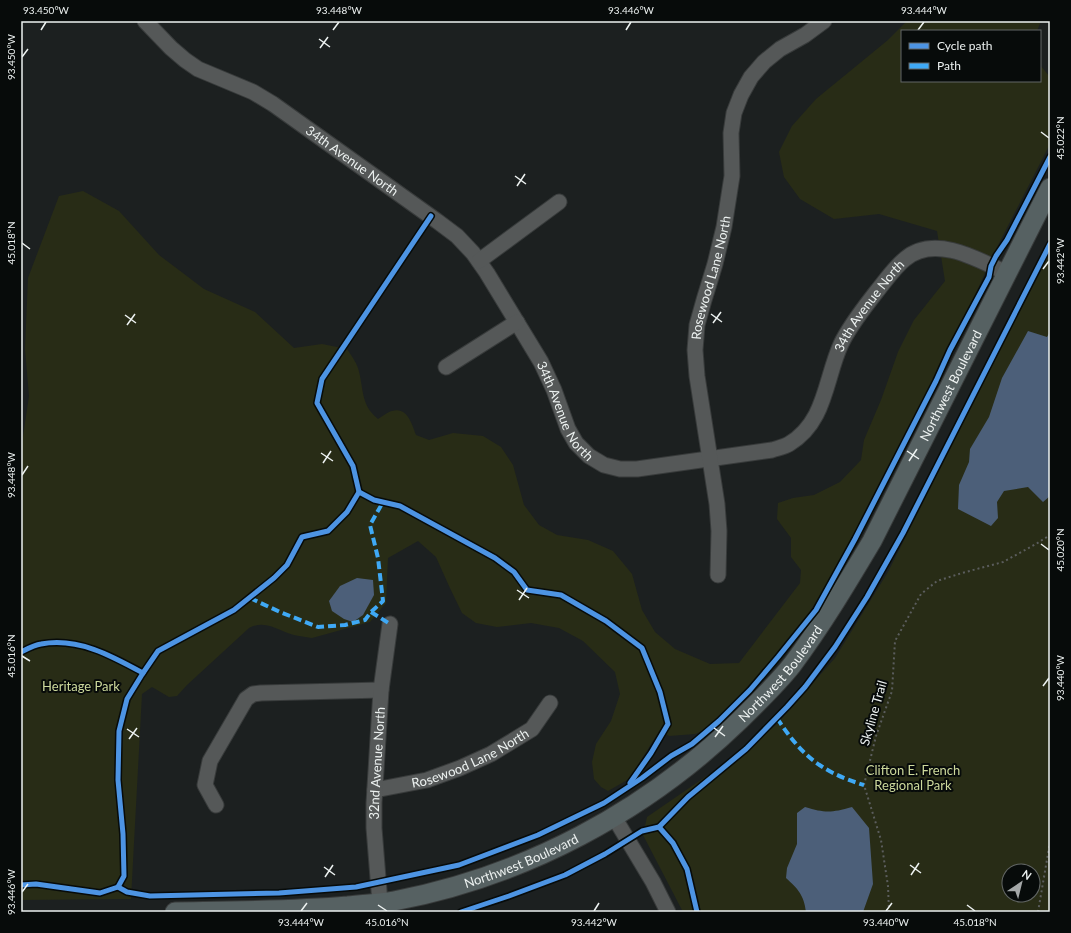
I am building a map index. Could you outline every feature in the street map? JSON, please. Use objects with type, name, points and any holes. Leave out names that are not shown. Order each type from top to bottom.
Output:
[{"type":"main road","name":"Northwest Boulevard","points":[[175,912],[311,909],[380,903],[394,901],[496,874],[544,854],[592,831],[636,804],[679,773],[720,740],[757,704],[791,666],[820,627],[846,585],[872,541],[1050,188]]},
{"type":"street","name":"34th Avenue North","points":[[145,21],[185,60],[198,69],[253,92],[273,104],[457,236],[479,261],[541,362],[554,390],[568,428],[576,443],[589,456],[604,465],[626,469],[637,469],[772,450],[789,444],[802,434],[814,421],[821,406],[841,343],[850,328],[896,267],[906,258],[918,251],[933,248],[948,249],[991,266],[1006,274]]},
{"type":"street","name":"Rosewood Lane North","points":[[718,575],[719,530],[717,504],[697,376],[695,350],[697,325],[726,220],[732,176],[731,133],[734,113],[741,95],[751,77],[764,62],[780,49],[805,35],[824,21]]},
{"type":"street","points":[[479,261],[559,202]]},
{"type":"street","points":[[446,367],[517,322]]},
{"type":"street","name":"32nd Avenue North","points":[[380,903],[374,828],[375,790],[381,690],[390,624]]},
{"type":"street","points":[[216,805],[205,785],[210,761],[246,699],[253,694],[381,690]]},
{"type":"street","name":"Rosewood Lane North","points":[[375,790],[427,780],[460,768],[491,754],[532,729],[550,703]]},
{"type":"street","points":[[614,817],[653,882],[668,912]]},
{"type":"path","points":[[1038,912],[1050,842]]},
{"type":"green space","name":"Heritage Park","points":[[907,21],[1041,21],[1037,30],[901,30],[901,82],[1041,82],[1041,66],[1050,77],[1050,144],[994,253],[962,324],[884,480],[859,529],[835,571],[808,615],[783,649],[727,709],[703,731],[695,734],[669,736],[660,730],[629,779],[608,791],[601,787],[594,779],[592,762],[596,744],[611,721],[620,694],[615,672],[583,641],[559,628],[531,623],[497,627],[476,623],[462,613],[436,557],[418,541],[388,558],[386,603],[370,622],[312,638],[292,635],[268,626],[256,625],[249,628],[177,696],[169,697],[152,687],[142,694],[131,899],[21,900],[21,450],[29,396],[25,349],[28,278],[59,196],[83,191],[119,211],[159,255],[204,289],[255,312],[294,348],[322,344],[347,349],[358,368],[365,402],[372,414],[378,419],[386,413],[397,410],[402,411],[408,417],[416,435],[429,440],[453,433],[483,436],[501,447],[513,465],[524,505],[539,525],[557,535],[588,540],[613,551],[632,574],[642,610],[655,632],[675,649],[710,664],[739,663],[800,583],[801,570],[791,557],[791,538],[777,519],[778,503],[793,498],[814,495],[840,482],[861,460],[864,440],[881,400],[898,352],[914,320],[945,281],[937,231],[879,214],[834,219],[800,199],[784,177],[779,152],[792,126],[816,99],[888,40]]},
{"type":"green space","name":"Clifton E. French Regional Park","points":[[1050,251],[1050,912],[683,912],[643,835],[647,817],[756,742],[777,724],[835,658],[888,572]]},
{"type":"water","points":[[1028,331],[1047,337],[1050,332],[1050,496],[1043,502],[1028,487],[1004,491],[997,502],[998,518],[991,526],[958,509],[959,485],[969,462],[970,449],[989,417],[1002,378]]},
{"type":"water","points":[[357,578],[373,580],[374,595],[363,615],[353,622],[344,619],[332,611],[329,601],[340,586]]},
{"type":"water","points":[[805,807],[828,812],[852,807],[869,828],[873,884],[863,912],[806,912],[804,901],[800,893],[786,878],[787,868],[797,844],[797,813]]},
{"type":"marked path","points":[[250,598],[318,627],[345,625],[365,620],[383,601],[378,558],[370,525],[383,502]]},
{"type":"marked path","points":[[371,612],[390,624]]},
{"type":"marked path","points":[[777,718],[795,742],[813,760],[836,774],[864,785]]},
{"type":"cycle path","points":[[118,887],[127,892],[150,896],[279,893],[356,887],[459,865],[538,835],[604,803],[642,778],[671,756],[692,744],[719,721],[750,690],[816,610],[855,539],[936,381],[950,350],[989,277],[991,266],[996,256],[1007,240],[1050,157]]},
{"type":"cycle path","points":[[21,652],[41,644],[68,643],[107,655],[143,673],[158,651],[234,610],[274,578],[287,565],[302,537],[328,531],[347,512],[359,492],[353,466],[317,403],[322,379],[431,216]]},
{"type":"cycle path","points":[[461,912],[565,875],[605,854],[642,831],[659,827],[688,797],[746,749],[805,687],[835,647],[867,597],[903,533],[1050,244]]},
{"type":"cycle path","points":[[359,492],[374,500],[400,506],[495,558],[514,572],[527,590],[561,595],[606,621],[642,648],[660,692],[668,724],[651,753],[630,783]]},
{"type":"cycle path","points":[[21,885],[36,884],[100,893],[118,887],[124,876],[123,834],[118,780],[119,731],[127,699],[143,673]]},
{"type":"cycle path","points":[[659,827],[673,843],[687,869],[697,912]]}]
